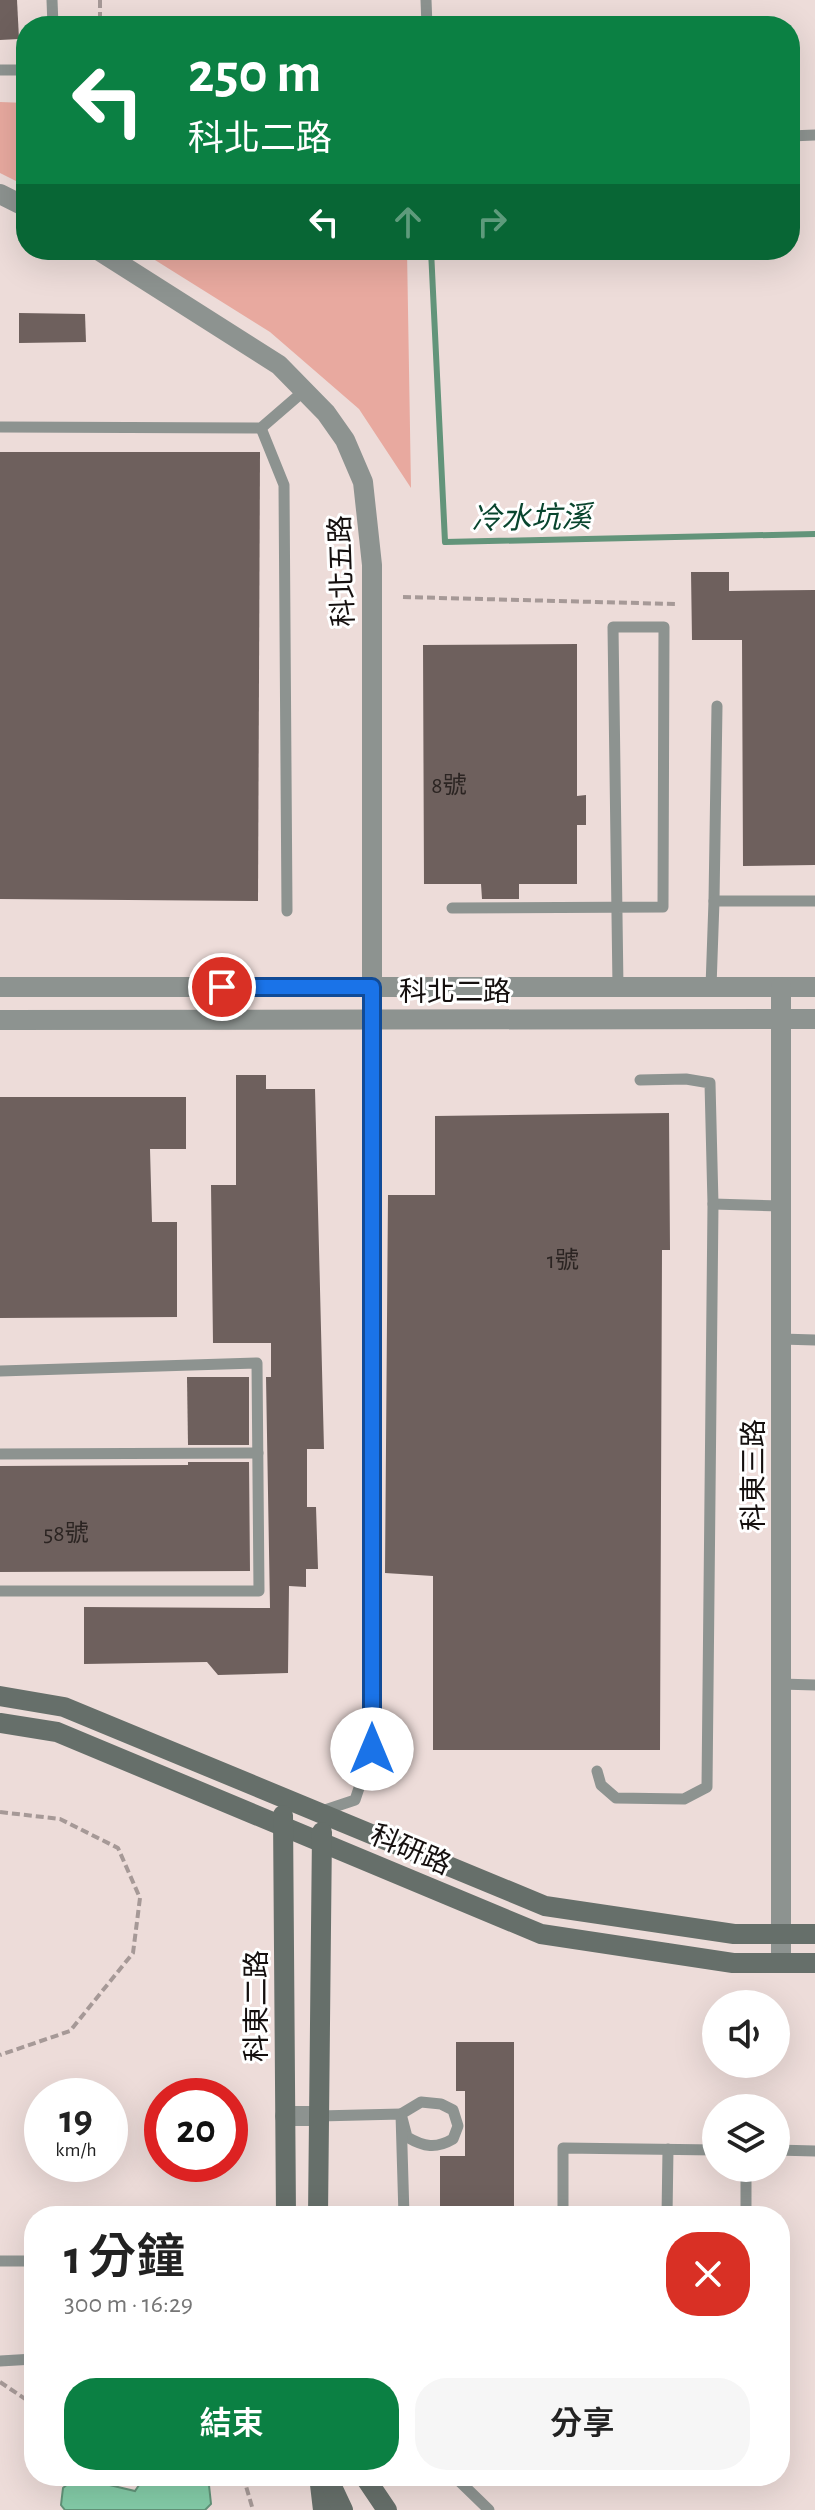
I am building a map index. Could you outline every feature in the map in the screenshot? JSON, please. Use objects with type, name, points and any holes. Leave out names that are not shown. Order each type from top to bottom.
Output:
[{"type":"street","name":"科北五路","points":[[114,260],[279,365],[306,389],[345,440],[363,482],[370,520],[372,1019]]},
{"type":"street","name":"科北二路","points":[[0,987],[815,987]]},
{"type":"street","name":"科東三路","points":[[781,987],[781,1963]]},
{"type":"street","name":"科北二路","points":[[0,1020],[815,1019]]},
{"type":"street","name":"科研路","points":[[0,1696],[64,1707],[322,1811],[545,1906],[734,1934],[815,1934]]},
{"type":"street","name":"科研路","points":[[0,1723],[57,1732],[541,1934],[733,1963],[815,1963]]},
{"type":"street","name":"科東二路","points":[[283,1795],[286,2206]]},
{"type":"street","points":[[318,2206],[322,1811]]},
{"type":"street","points":[[285,2116],[319,2116]]},
{"type":"street","points":[[320,2486],[323,2510]]},
{"type":"street","points":[[332,2486],[343,2510]]},
{"type":"street","points":[[365,2486],[374,2510]]},
{"type":"street","points":[[369,2486],[387,2510]]},
{"type":"lane","points":[[0,427],[261,428],[306,389]]},
{"type":"lane","points":[[261,428],[284,485],[287,911]]},
{"type":"lane","points":[[452,908],[617,908],[663,907],[664,627],[613,627],[617,908],[618,987]]},
{"type":"lane","points":[[711,987],[717,706]]},
{"type":"lane","points":[[714,901],[815,901]]},
{"type":"lane","points":[[322,1811],[355,1800],[372,1749],[372,1019]]},
{"type":"lane","points":[[597,1771],[601,1785],[616,1798],[684,1799],[707,1787],[713,1204],[710,1083],[686,1079],[640,1080]]},
{"type":"lane","points":[[713,1204],[781,1206]]},
{"type":"lane","points":[[781,1339],[815,1340]]},
{"type":"lane","points":[[0,1371],[257,1363],[259,1591],[0,1591]]},
{"type":"lane","points":[[0,1454],[258,1453]]},
{"type":"lane","points":[[781,1684],[815,1685]]},
{"type":"lane","points":[[319,2116],[401,2114],[421,2102],[441,2104],[453,2110],[458,2126],[453,2139],[441,2146],[422,2146],[407,2137],[401,2114]]},
{"type":"lane","points":[[401,2114],[404,2206]]},
{"type":"lane","points":[[563,2206],[563,2148],[702,2150]]},
{"type":"lane","points":[[667,2206],[668,2149]]},
{"type":"lane","points":[[790,2150],[815,2151]]},
{"type":"lane","points":[[746,2182],[746,2206]]},
{"type":"lane","points":[[0,2261],[24,2261]]},
{"type":"lane","points":[[0,2361],[24,2360]]},
{"type":"lane","points":[[464,2486],[485,2508]]},
{"type":"path","points":[[403,597],[675,604]]},
{"type":"path","points":[[0,1812],[60,1819],[118,1848],[140,1898],[133,1953],[70,2031],[0,2055]]},
{"type":"path","points":[[0,2382],[24,2398]]},
{"type":"path","points":[[246,2486],[253,2510]]},
{"type":"shaded area","points":[[0,102],[16,103],[16,181],[0,173]]},
{"type":"shaded area","points":[[155,260],[407,260],[411,488],[359,409],[270,332]]},
{"type":"shaded area","points":[[65,2486],[114,2486],[135,2491],[138,2486],[209,2486],[211,2504],[205,2510],[65,2510],[61,2505]]},
{"type":"building","points":[[0,0],[17,0],[16,39],[0,40]]},
{"type":"building","points":[[19,313],[85,314],[86,342],[19,343]]},
{"type":"building","points":[[0,452],[260,452],[258,901],[0,899]]},
{"type":"building","points":[[691,572],[729,572],[729,591],[815,590],[815,865],[743,866],[742,640],[692,640]]},
{"type":"building","points":[[577,644],[577,796],[586,795],[586,825],[577,825],[577,884],[519,884],[519,899],[482,899],[481,884],[424,884],[423,645]]},
{"type":"building","points":[[236,1075],[266,1075],[266,1089],[315,1089],[324,1449],[307,1449],[307,1507],[316,1507],[318,1569],[306,1569],[306,1587],[289,1586],[288,1673],[218,1675],[207,1662],[84,1664],[84,1607],[270,1608],[266,1377],[271,1377],[271,1343],[213,1343],[211,1185],[236,1185]]},
{"type":"building","points":[[0,1097],[186,1097],[186,1149],[150,1149],[152,1222],[177,1222],[177,1317],[0,1318]]},
{"type":"building","points":[[669,1113],[670,1250],[662,1250],[660,1750],[433,1750],[433,1576],[385,1573],[388,1195],[435,1195],[435,1116]]},
{"type":"building","points":[[187,1377],[249,1377],[249,1445],[188,1445]]},
{"type":"building","points":[[188,1462],[249,1462],[250,1571],[0,1572],[0,1466],[188,1465]]},
{"type":"building","points":[[456,2042],[514,2042],[514,2206],[440,2206],[440,2156],[465,2156],[465,2091],[456,2091]]},
{"type":"waterway","name":"冷水坑溪","points":[[431,260],[445,542],[815,534]]},
{"type":"route","points":[[222,987],[372,987],[372,1749]]}]
